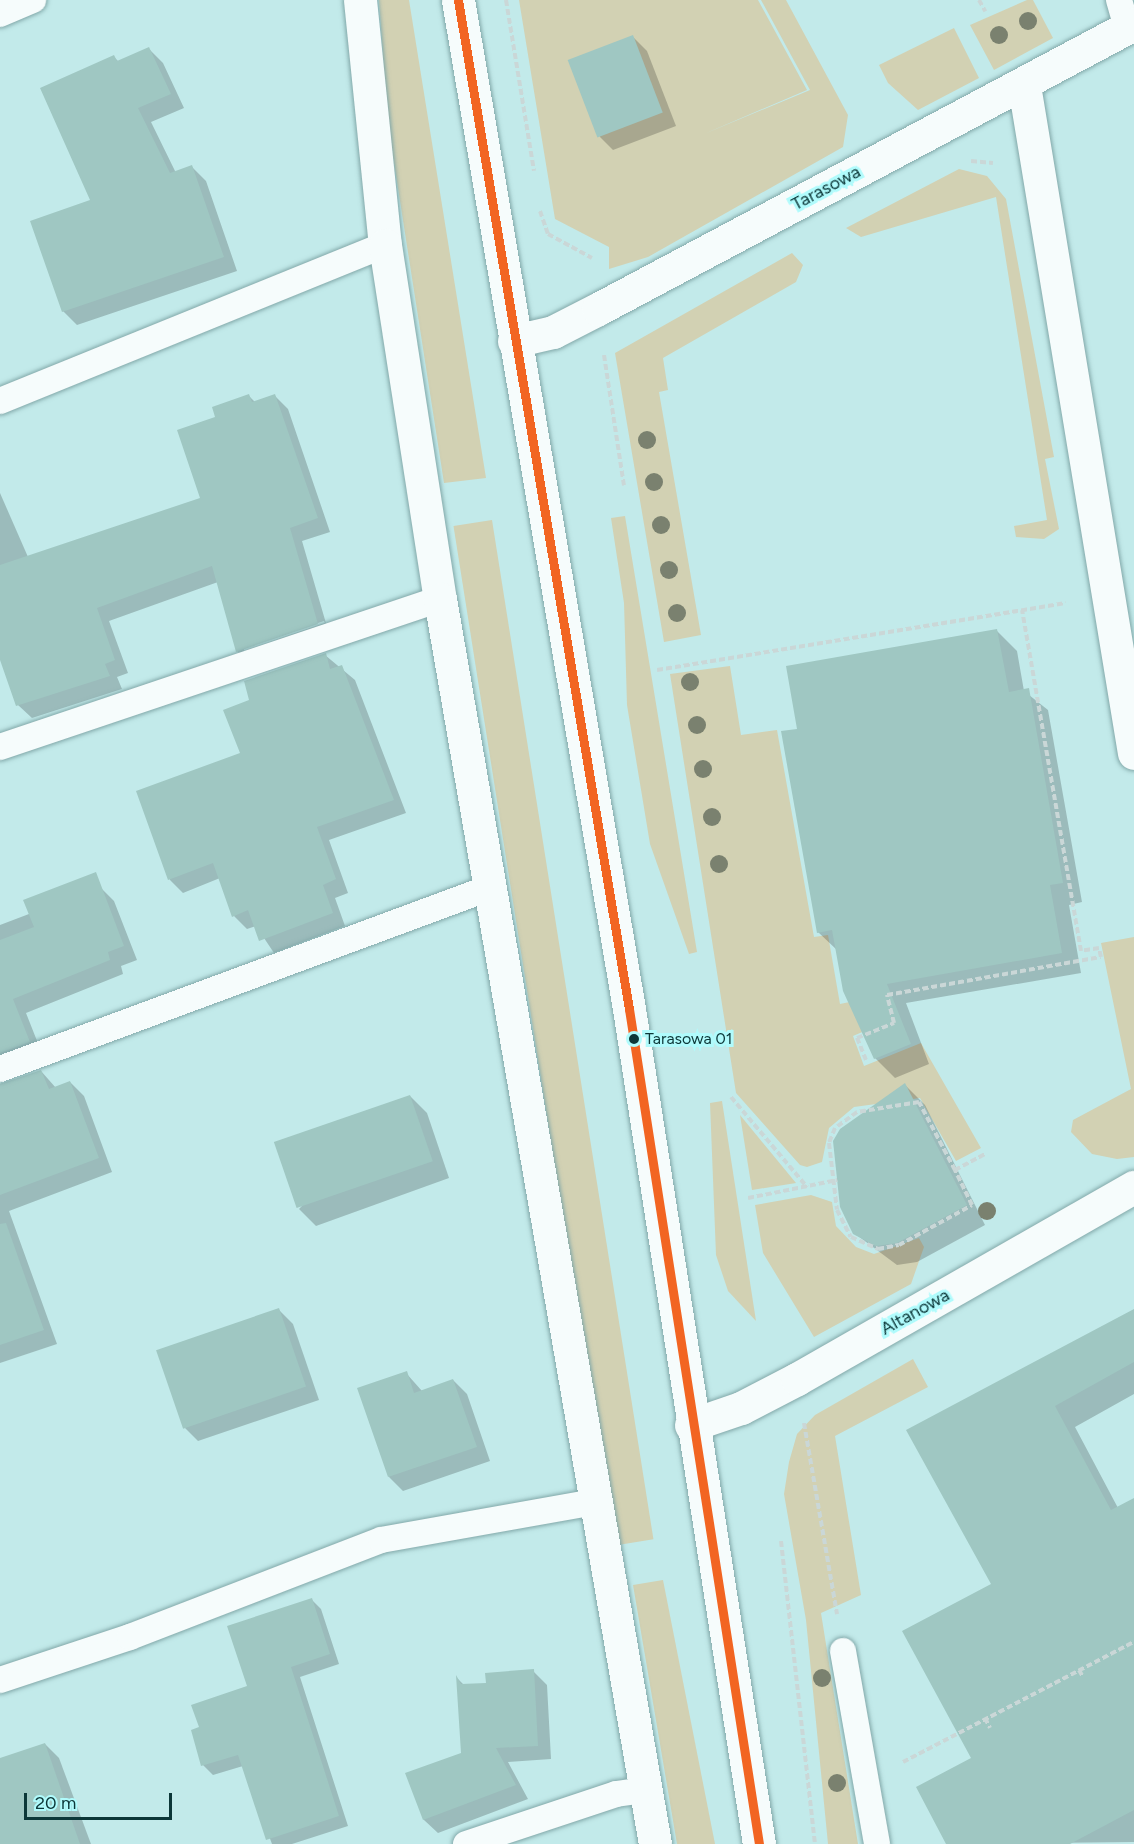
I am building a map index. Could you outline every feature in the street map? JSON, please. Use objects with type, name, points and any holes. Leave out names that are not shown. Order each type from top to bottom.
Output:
[{"type":"street","points":[[360,0],[385,245],[440,599],[594,1502],[655,1844]]},
{"type":"street","points":[[458,0],[625,986],[691,1425],[759,1844]]},
{"type":"street","name":"Tarasowa","points":[[514,341],[554,332],[1024,85],[1127,17]]},
{"type":"street","points":[[1024,85],[1134,753]]},
{"type":"street","name":"Altanowa","points":[[691,1425],[741,1408],[787,1384],[1134,1187]]},
{"type":"lane","points":[[0,14],[33,0]]},
{"type":"lane","points":[[0,401],[385,245]]},
{"type":"lane","points":[[0,747],[440,599]]},
{"type":"lane","points":[[0,1070],[489,888]]},
{"type":"lane","points":[[0,1680],[130,1637],[381,1540],[594,1502]]},
{"type":"lane","points":[[843,1651],[877,1844]]},
{"type":"lane","points":[[466,1844],[616,1794],[646,1790]]},
{"type":"path","points":[[506,0],[535,176]]},
{"type":"path","points":[[979,0],[985,11]]},
{"type":"path","points":[[538,200],[548,234],[592,258]]},
{"type":"path","points":[[603,350],[624,485]]},
{"type":"path","points":[[657,670],[1075,602]]},
{"type":"path","points":[[866,1060],[857,1038],[894,1023],[887,995],[1101,957],[1099,948],[1081,951],[1023,610]]},
{"type":"path","points":[[731,1097],[807,1187]]},
{"type":"path","points":[[919,1102],[955,1170],[972,1205],[899,1245],[878,1249],[851,1237],[837,1210],[829,1143],[835,1128],[856,1112],[919,1102]]},
{"type":"path","points":[[955,1170],[985,1154]]},
{"type":"path","points":[[748,1198],[835,1181]]},
{"type":"path","points":[[802,1413],[843,1651]]},
{"type":"path","points":[[781,1541],[815,1844]]},
{"type":"path","points":[[899,1765],[1134,1642]]},
{"type":"path","points":[[1079,1670],[1083,1677]]},
{"type":"path","points":[[985,1718],[990,1728]]},
{"type":"green space","points":[[379,0],[409,0],[486,478],[444,483],[388,124]]},
{"type":"green space","points":[[519,0],[758,0],[807,90],[704,134],[810,90],[761,0],[786,0],[848,115],[843,147],[648,257],[609,269],[609,247],[555,219]]},
{"type":"green space","points":[[1027,0],[1033,0],[1053,38],[994,70],[970,25]]},
{"type":"green space","points":[[954,28],[979,78],[918,110],[888,83],[879,65]]},
{"type":"green space","points":[[959,169],[987,176],[1006,199],[1054,457],[1045,459],[1059,529],[1044,539],[1016,537],[1014,526],[1047,520],[996,197],[861,237],[846,228]]},
{"type":"green space","points":[[792,253],[803,265],[796,282],[663,358],[668,390],[659,392],[701,635],[664,642],[615,353]]},
{"type":"green space","points":[[625,516],[697,952],[689,954],[650,844],[627,705],[624,603],[611,518]]},
{"type":"green space","points":[[492,520],[653,1539],[615,1545],[453,526]]},
{"type":"green space","points":[[730,666],[741,735],[777,730],[814,937],[828,935],[840,1004],[883,995],[888,1021],[853,1036],[864,1066],[921,1043],[981,1148],[956,1161],[920,1098],[854,1107],[829,1128],[822,1162],[807,1167],[800,1165],[736,1093],[670,674]]},
{"type":"green space","points":[[1134,937],[1134,1157],[1117,1159],[1092,1154],[1071,1132],[1073,1120],[1131,1089],[1101,943]]},
{"type":"green space","points":[[722,1101],[756,1321],[728,1291],[716,1255],[710,1103]]},
{"type":"green space","points":[[740,1115],[796,1183],[752,1190]]},
{"type":"green space","points":[[811,1195],[832,1202],[836,1226],[856,1247],[874,1254],[919,1238],[924,1247],[911,1284],[814,1337],[763,1253],[755,1205]]},
{"type":"green space","points":[[913,1359],[928,1387],[835,1436],[861,1595],[821,1613],[858,1844],[828,1844],[806,1620],[784,1494],[789,1462],[797,1434],[815,1415]]},
{"type":"green space","points":[[663,1580],[715,1844],[677,1844],[633,1585]]},
{"type":"building","points":[[633,35],[663,112],[597,138],[568,60]]},
{"type":"building","points":[[149,47],[171,94],[138,108],[170,173],[192,165],[224,257],[62,312],[30,221],[90,200],[40,88],[114,55],[117,61]]},
{"type":"building","points":[[249,394],[252,402],[275,394],[318,518],[290,528],[318,624],[236,652],[212,566],[97,608],[115,660],[105,664],[110,676],[16,706],[0,660],[0,565],[200,498],[177,430],[215,417],[212,407]]},
{"type":"building","points":[[997,629],[1009,692],[1029,688],[1063,883],[1050,885],[1062,953],[887,984],[911,1044],[874,1059],[843,991],[832,930],[817,933],[781,731],[797,729],[786,666]]},
{"type":"building","points":[[326,653],[330,669],[342,665],[394,800],[317,827],[336,879],[323,885],[333,913],[259,941],[248,910],[232,917],[213,863],[168,880],[136,791],[240,753],[223,710],[249,700],[244,681]]},
{"type":"building","points":[[96,872],[124,946],[108,952],[110,960],[13,999],[30,1042],[0,1053],[0,940],[34,927],[23,900]]},
{"type":"building","points":[[41,1070],[49,1089],[70,1081],[99,1158],[0,1195],[0,1084]]},
{"type":"building","points":[[905,1083],[967,1205],[897,1243],[876,1246],[853,1234],[840,1207],[833,1141],[840,1129]]},
{"type":"building","points":[[410,1095],[433,1161],[297,1208],[274,1142]]},
{"type":"building","points":[[6,1223],[44,1330],[0,1345],[0,1224]]},
{"type":"building","points":[[279,1308],[306,1386],[183,1429],[156,1350]]},
{"type":"building","points":[[1134,1309],[1134,1362],[1055,1406],[1111,1510],[1134,1498],[1134,1810],[1070,1844],[946,1844],[916,1787],[971,1758],[902,1631],[991,1584],[906,1430]]},
{"type":"building","points":[[407,1371],[414,1393],[453,1379],[477,1447],[388,1477],[357,1388]]},
{"type":"building","points":[[312,1598],[330,1654],[291,1667],[339,1816],[266,1840],[238,1755],[201,1766],[191,1730],[199,1727],[191,1705],[247,1686],[227,1626]]},
{"type":"building","points":[[534,1669],[538,1746],[496,1748],[516,1785],[423,1820],[405,1773],[461,1753],[456,1675],[461,1684],[486,1683],[485,1673]]},
{"type":"building","points":[[45,1743],[80,1844],[0,1844],[0,1758]]},
{"type":"transit line","points":[[458,0],[629,1009],[759,1844]]},
{"type":"place","name":"Tarasowa 01","points":[[634,1039]]}]
